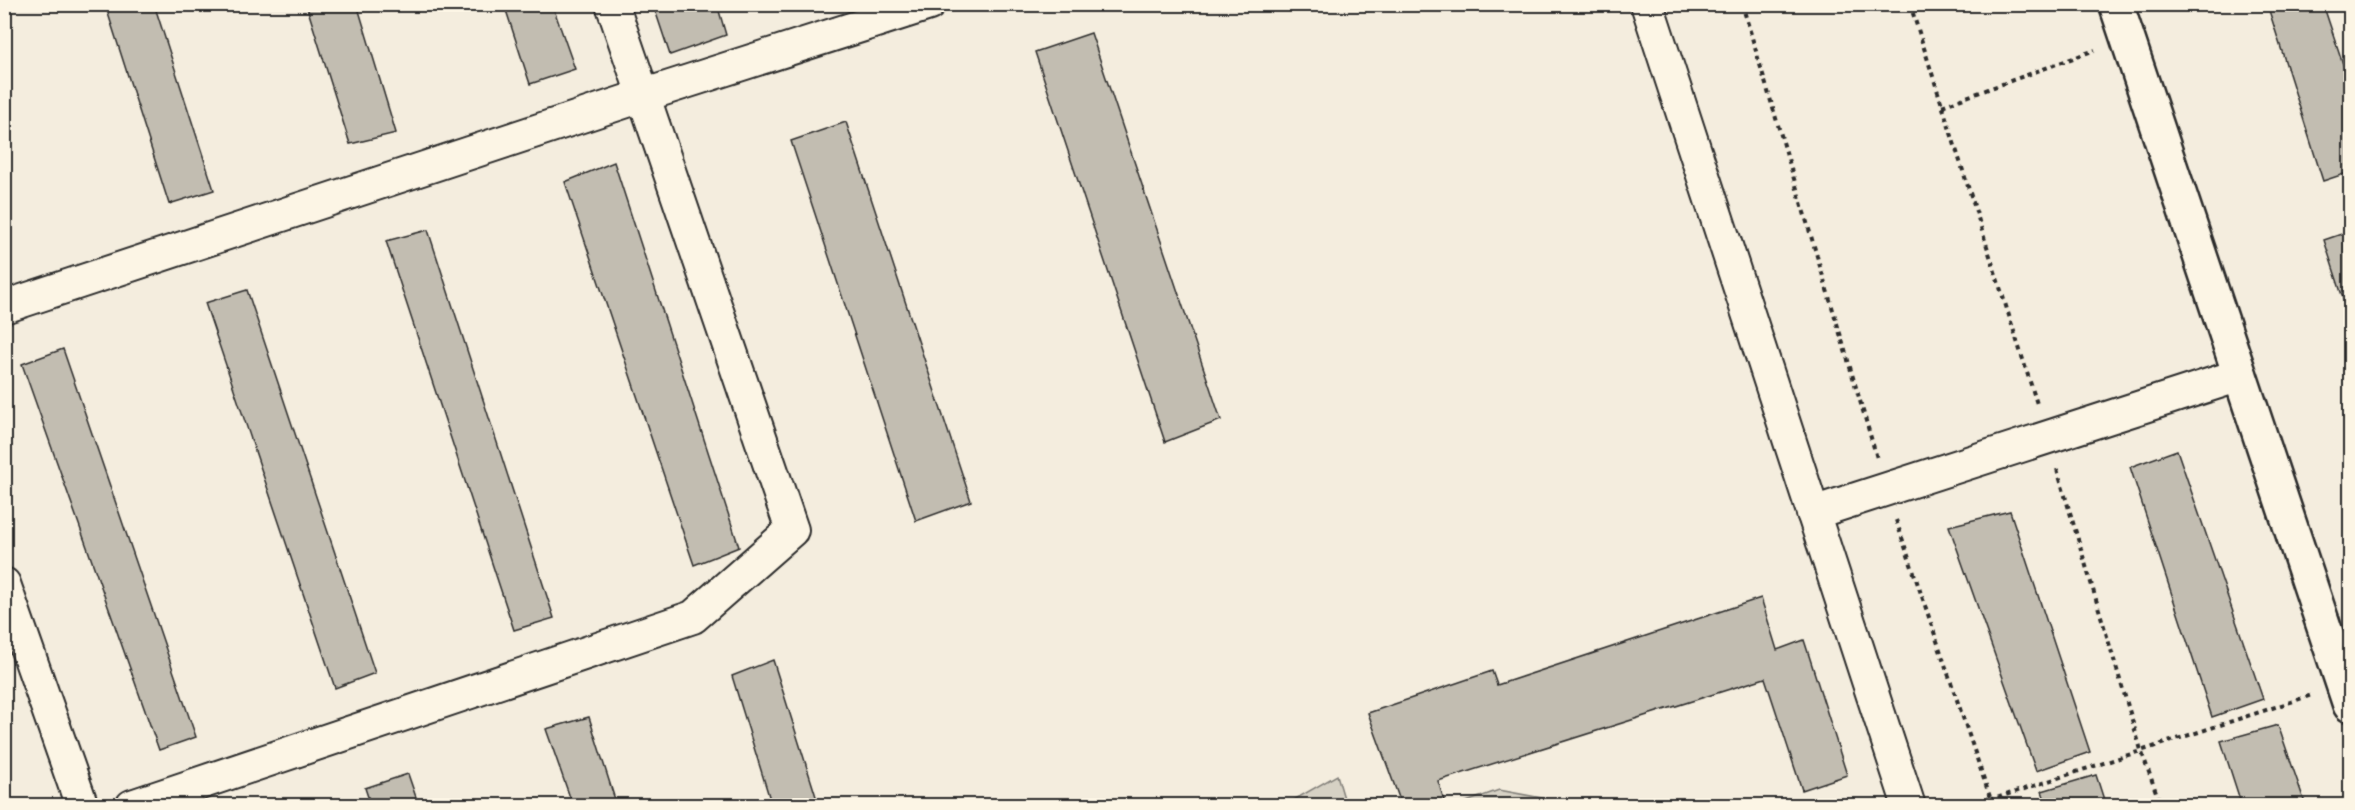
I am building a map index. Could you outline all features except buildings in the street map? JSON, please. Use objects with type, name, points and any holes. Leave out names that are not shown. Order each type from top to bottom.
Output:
[{"type":"main road","points":[[2116,4],[2347,695]]},
{"type":"street","points":[[132,806],[693,618],[792,530],[612,4]]},
{"type":"street","points":[[4,307],[642,96],[929,4]]},
{"type":"street","points":[[1647,4],[1909,806]]},
{"type":"street","points":[[1813,513],[2240,375]]},
{"type":"street","points":[[4,584],[82,806]]},
{"type":"path","points":[[1742,4],[1886,489],[1993,806]]},
{"type":"path","points":[[1942,106],[2127,39]]},
{"type":"path","points":[[1972,806],[2347,695]]},
{"type":"shaded area","points":[[1337,775],[1346,805],[1285,805]]},
{"type":"shaded area","points":[[1499,790],[1579,805],[1458,805]]}]
